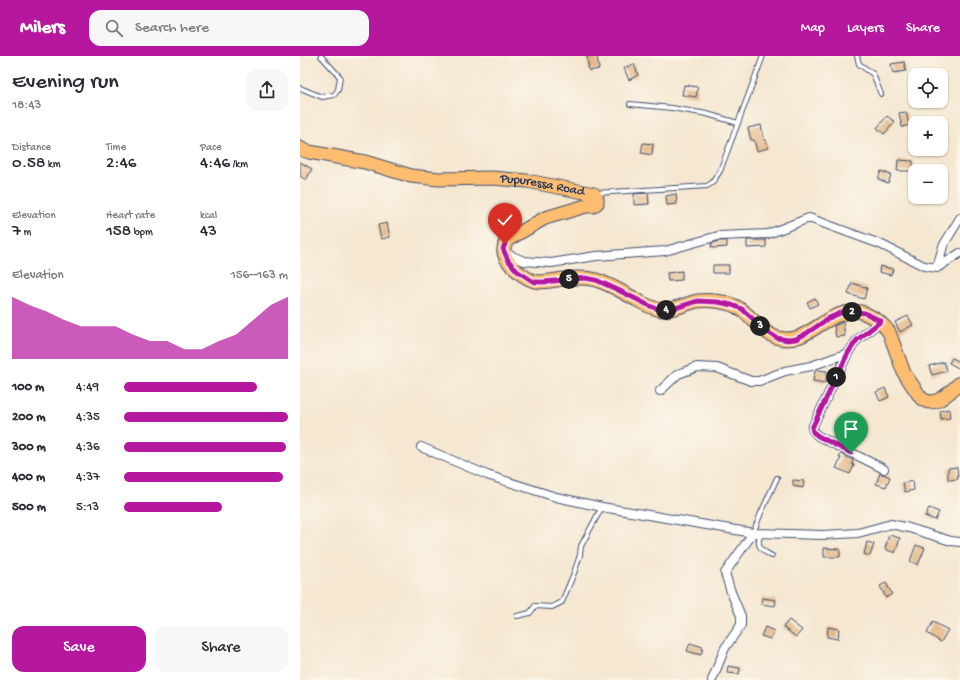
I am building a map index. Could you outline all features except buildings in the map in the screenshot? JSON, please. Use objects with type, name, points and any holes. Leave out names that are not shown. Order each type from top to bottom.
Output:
[{"type":"main road","name":"Pupuressa Road","points":[[300,148],[309,152],[365,162],[410,176],[439,179],[493,178],[527,181],[594,194],[597,199],[597,203],[593,206],[586,206],[545,218],[509,240],[503,249]]},
{"type":"main road","points":[[503,249],[508,260],[517,271],[534,282],[585,278],[596,280],[660,310],[669,310],[698,301],[718,302],[732,305],[742,309],[766,331],[777,338],[788,340],[796,339],[829,318],[843,312],[865,313],[881,321],[889,332],[904,373],[920,398],[930,402],[937,401],[960,383]]},
{"type":"street","points":[[503,249],[510,255],[524,261],[551,263],[596,256],[665,250],[718,236],[768,234],[809,218],[880,244],[924,266],[936,268],[960,253]]},
{"type":"street","points":[[936,268],[943,246],[960,218]]},
{"type":"street","points":[[881,321],[857,340],[848,353],[812,428],[813,432],[818,436],[884,469]]},
{"type":"street","points":[[660,391],[678,374],[697,367],[717,368],[751,381],[759,381],[785,371],[811,366],[848,353]]},
{"type":"street","points":[[421,447],[487,475],[556,497],[602,507],[757,533],[823,535],[858,533],[892,524],[951,542],[960,542]]},
{"type":"street","points":[[712,680],[725,648],[741,625],[741,616],[725,573],[757,533]]},
{"type":"lane","points":[[300,88],[322,97],[334,95],[338,90],[340,77],[321,56]]},
{"type":"lane","points":[[594,194],[707,186],[712,183],[720,171],[763,56]]},
{"type":"lane","points":[[857,56],[859,64],[873,74],[881,94]]},
{"type":"lane","points":[[630,104],[672,108],[707,114],[738,123]]},
{"type":"lane","points":[[772,556],[762,551],[757,533],[761,513],[777,478]]},
{"type":"lane","points":[[517,616],[530,613],[535,606],[552,607],[562,602],[580,556],[581,546],[602,507]]},
{"type":"route","points":[[505,244],[503,249],[508,260],[517,271],[534,282],[585,278],[596,280],[660,310],[669,310],[698,301],[718,302],[732,305],[742,309],[766,331],[777,338],[788,340],[796,339],[829,318],[843,312],[865,313],[881,321],[857,340],[848,353],[812,428],[813,432],[818,436],[851,453]]}]
